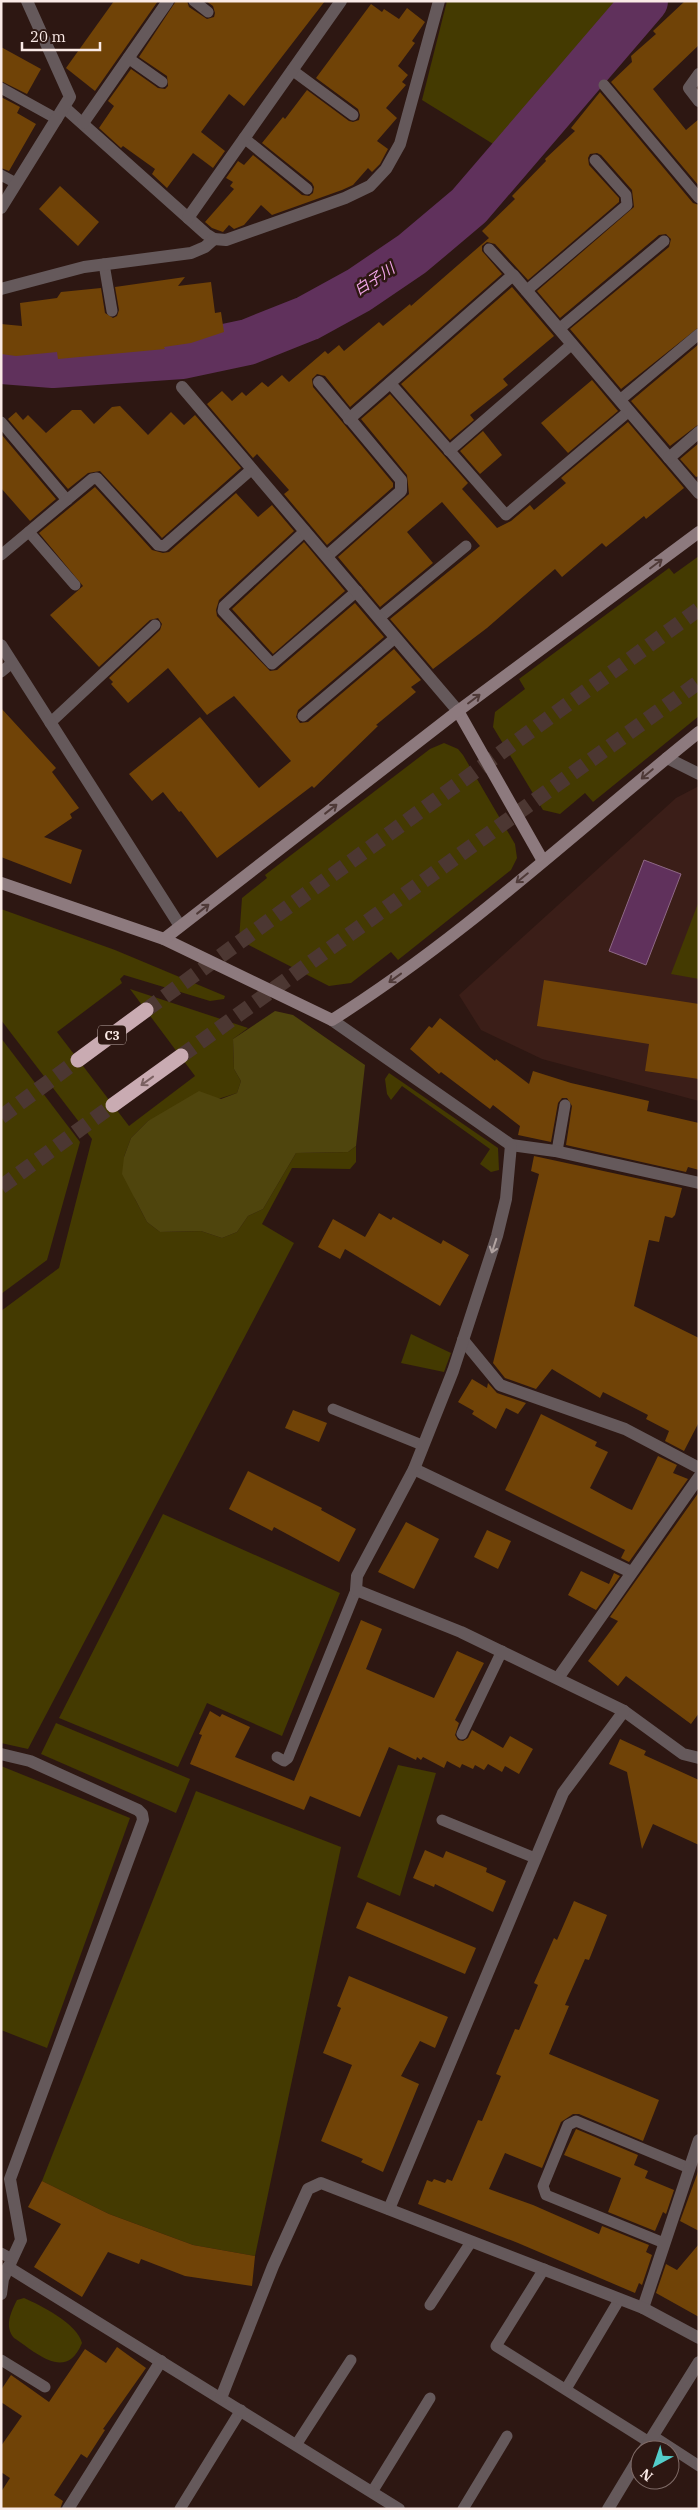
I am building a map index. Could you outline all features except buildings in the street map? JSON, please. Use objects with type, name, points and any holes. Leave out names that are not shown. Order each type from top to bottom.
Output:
[{"type":"highway","name":"C3","points":[[78,1060],[146,1010]]},
{"type":"highway","points":[[113,1105],[181,1056]]},
{"type":"street","points":[[1,208],[65,108],[70,97],[28,1]]},
{"type":"street","points":[[83,123],[168,1]]},
{"type":"street","points":[[188,218],[341,1]]},
{"type":"street","points":[[65,108],[188,218],[214,239],[226,240],[345,198],[370,186],[386,169],[400,144],[439,1]]},
{"type":"street","points":[[699,74],[689,88],[699,101]]},
{"type":"street","points":[[1,289],[84,267],[191,253],[205,247],[214,239]]},
{"type":"street","points":[[349,419],[514,275],[699,492]]},
{"type":"street","points":[[318,382],[401,480],[400,492],[327,556]]},
{"type":"street","points":[[182,387],[458,711],[543,861]]},
{"type":"street","points":[[669,458],[699,432]]},
{"type":"street","points":[[164,938],[458,711],[699,532]]},
{"type":"street","points":[[1,645],[180,926]]},
{"type":"street","points":[[332,1020],[398,976],[543,861],[699,732]]},
{"type":"street","points":[[667,758],[699,774]]},
{"type":"street","points":[[1,883],[164,938],[332,1020],[511,1145],[557,1151],[699,1183]]},
{"type":"street","points":[[511,1145],[506,1199],[497,1236],[438,1413],[422,1445],[414,1468],[357,1576],[356,1590],[502,1651],[558,1678],[624,1711],[683,1754],[699,1758]]},
{"type":"street","points":[[463,1340],[500,1385],[625,1428],[699,1468]]},
{"type":"street","points":[[414,1468],[631,1572]]},
{"type":"street","points":[[558,1678],[699,1477]]},
{"type":"street","points":[[389,2209],[562,1793],[624,1711]]},
{"type":"street","points":[[1,1754],[30,1761],[138,1810],[142,1814],[143,1820],[10,2179],[21,2240],[7,2260],[1,2294]]},
{"type":"street","points":[[643,2308],[699,2140]]},
{"type":"street","points":[[221,2398],[273,2266],[308,2189],[321,2183],[643,2308],[699,2338]]},
{"type":"street","points":[[7,2260],[161,2361],[399,2509]]},
{"type":"street","points":[[68,2509],[161,2361]]},
{"type":"street","points":[[651,2440],[699,2362]]},
{"type":"street","points":[[608,2509],[630,2473]]},
{"type":"lane","points":[[194,1],[208,12]]},
{"type":"lane","points":[[128,58],[162,82]]},
{"type":"lane","points":[[292,70],[353,115]]},
{"type":"lane","points":[[604,85],[699,198]]},
{"type":"lane","points":[[1,88],[57,119]]},
{"type":"lane","points":[[244,138],[307,189]]},
{"type":"lane","points":[[526,290],[626,205],[626,195],[596,160]]},
{"type":"lane","points":[[1,175],[16,183]]},
{"type":"lane","points":[[559,329],[664,241]]},
{"type":"lane","points":[[489,249],[514,275]]},
{"type":"lane","points":[[104,264],[112,310]]},
{"type":"lane","points":[[620,400],[699,334]]},
{"type":"lane","points":[[450,451],[572,344]]},
{"type":"lane","points":[[390,383],[506,515],[629,410]]},
{"type":"lane","points":[[1,422],[67,500]]},
{"type":"lane","points":[[1,555],[67,500],[97,478],[161,547],[252,469]]},
{"type":"lane","points":[[305,531],[224,606],[223,611],[272,664],[357,591]]},
{"type":"lane","points":[[29,532],[75,585]]},
{"type":"lane","points":[[379,618],[466,546]]},
{"type":"lane","points":[[50,722],[155,625]]},
{"type":"lane","points":[[303,716],[396,638]]},
{"type":"lane","points":[[1,672],[12,663]]},
{"type":"lane","points":[[557,1151],[565,1105]]},
{"type":"lane","points":[[333,1409],[422,1445]]},
{"type":"lane","points":[[277,1758],[284,1761],[288,1758],[356,1590]]},
{"type":"lane","points":[[462,1734],[502,1651]]},
{"type":"lane","points":[[442,1820],[535,1858]]},
{"type":"lane","points":[[664,2243],[546,2195],[543,2186],[568,2125],[576,2121],[689,2168]]},
{"type":"lane","points":[[430,2305],[471,2242]]},
{"type":"lane","points":[[544,2269],[496,2346],[644,2440]]},
{"type":"lane","points":[[566,2389],[619,2300]]},
{"type":"lane","points":[[1,2360],[45,2387]]},
{"type":"lane","points":[[296,2445],[351,2360]]},
{"type":"lane","points":[[372,2492],[430,2398]]},
{"type":"lane","points":[[180,2509],[241,2410]]},
{"type":"lane","points":[[463,2509],[507,2436]]},
{"type":"lane","points":[[680,2457],[699,2466]]},
{"type":"shaded area","points":[[447,1],[621,1],[498,147],[422,100]]},
{"type":"shaded area","points":[[699,556],[699,716],[593,802],[585,793],[560,814],[543,810],[493,727],[495,712],[525,689],[519,679],[669,568],[674,574]]},
{"type":"shaded area","points":[[444,743],[458,749],[463,755],[515,844],[517,858],[511,870],[398,960],[391,952],[351,983],[329,986],[239,940],[242,898],[267,878],[265,875],[430,749]]},
{"type":"shaded area","points":[[699,786],[699,1101],[542,1059],[481,1030],[459,995],[676,798]]},
{"type":"shaded area","points":[[644,860],[681,874],[646,965],[609,951]]},
{"type":"shaded area","points":[[699,901],[699,979],[671,974]]},
{"type":"shaded area","points":[[1,909],[115,950],[225,996],[224,999],[210,1001],[124,975],[120,979],[122,983],[57,1032],[129,1126],[195,1076],[130,989],[248,1028],[233,1039],[234,1069],[241,1081],[237,1093],[148,1121],[131,1138],[124,1157],[135,1199],[147,1222],[160,1232],[201,1231],[222,1238],[237,1232],[248,1216],[263,1209],[296,1153],[348,1152],[356,1146],[356,1162],[350,1169],[292,1168],[262,1224],[294,1243],[28,1749],[1,1743],[1,1311],[59,1268],[92,1139],[1,1020]]},
{"type":"shaded area","points":[[275,1011],[293,1015],[365,1065],[356,1146],[348,1152],[296,1153],[263,1209],[248,1216],[237,1232],[222,1238],[201,1231],[160,1232],[147,1222],[122,1174],[124,1157],[131,1138],[148,1121],[199,1091],[221,1099],[237,1093],[241,1081],[234,1069],[233,1039]]},
{"type":"shaded area","points":[[1,1038],[80,1142],[47,1260],[1,1294]]},
{"type":"shaded area","points":[[389,1073],[498,1148],[499,1170],[491,1172],[480,1164],[490,1149],[402,1086],[391,1100],[387,1094],[385,1079]]},
{"type":"shaded area","points":[[411,1334],[451,1353],[444,1372],[401,1363]]},
{"type":"shaded area","points":[[163,1514],[340,1593],[282,1736],[207,1703],[178,1767],[59,1718]]},
{"type":"shaded area","points":[[56,1723],[190,1779],[176,1813],[41,1754]]},
{"type":"shaded area","points":[[398,1765],[436,1773],[400,1896],[357,1877]]},
{"type":"shaded area","points":[[1,1766],[130,1818],[47,2048],[1,2030]]},
{"type":"shaded area","points":[[196,1791],[341,1847],[255,2256],[193,2245],[109,2214],[42,2181]]},
{"type":"shaded area","points":[[24,2298],[58,2316],[74,2329],[79,2336],[82,2343],[75,2355],[68,2361],[60,2363],[51,2361],[14,2338],[9,2329],[10,2319],[17,2300]]},
{"type":"waterway","name":"白子川","points":[[1,361],[53,365],[182,356],[248,342],[308,318],[359,290],[412,254],[469,206],[645,1]]},
{"type":"tunnel","points":[[146,1010],[699,609]]},
{"type":"tunnel","points":[[181,1056],[699,682]]},
{"type":"tunnel","points":[[1,1117],[78,1060]]},
{"type":"tunnel","points":[[1,1187],[113,1105]]}]
